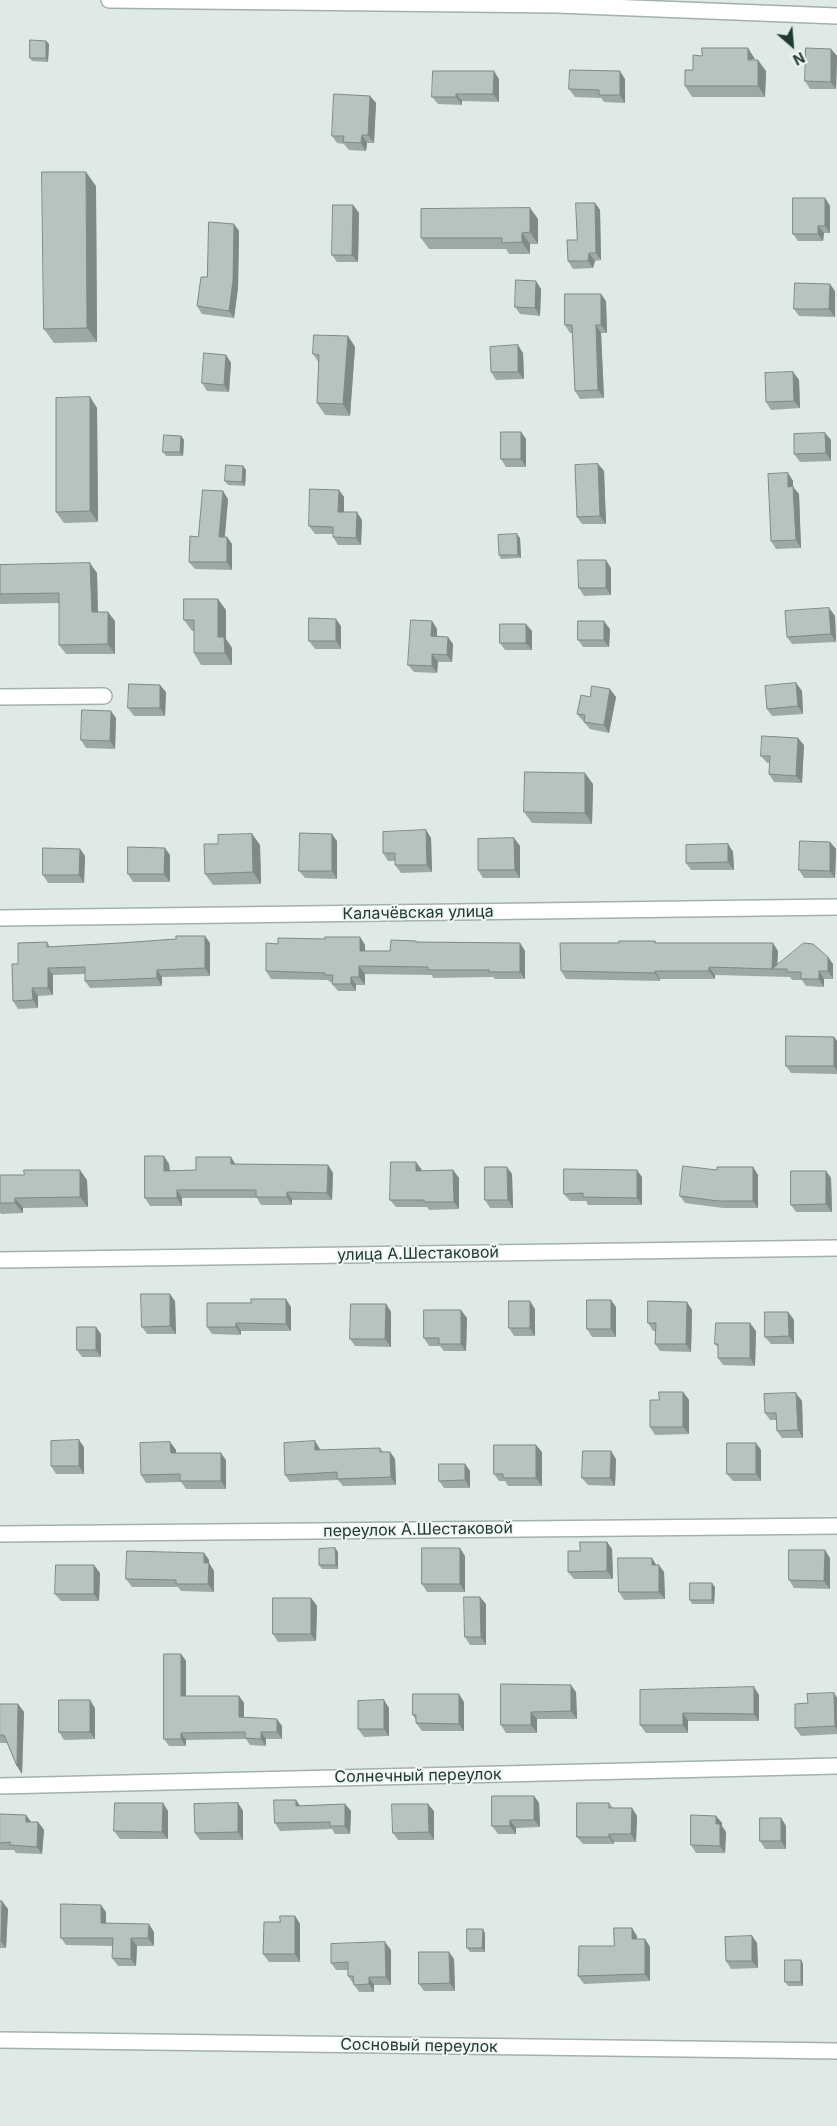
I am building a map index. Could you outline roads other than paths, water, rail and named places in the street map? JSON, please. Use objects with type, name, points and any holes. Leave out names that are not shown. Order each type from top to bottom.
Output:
[{"type":"street","points":[[108,0],[557,2],[837,16]]},
{"type":"street","points":[[0,697],[104,696]]},
{"type":"street","name":"Калачёвская улица","points":[[0,918],[837,908]]},
{"type":"street","name":"улица А.Шестаковой","points":[[0,1260],[837,1248]]},
{"type":"street","name":"переулок А.Шестаковой","points":[[0,1534],[837,1526]]},
{"type":"street","name":"Солнечный переулок","points":[[0,1786],[837,1766]]},
{"type":"street","name":"Сосновый переулок","points":[[0,2040],[837,2051]]}]
